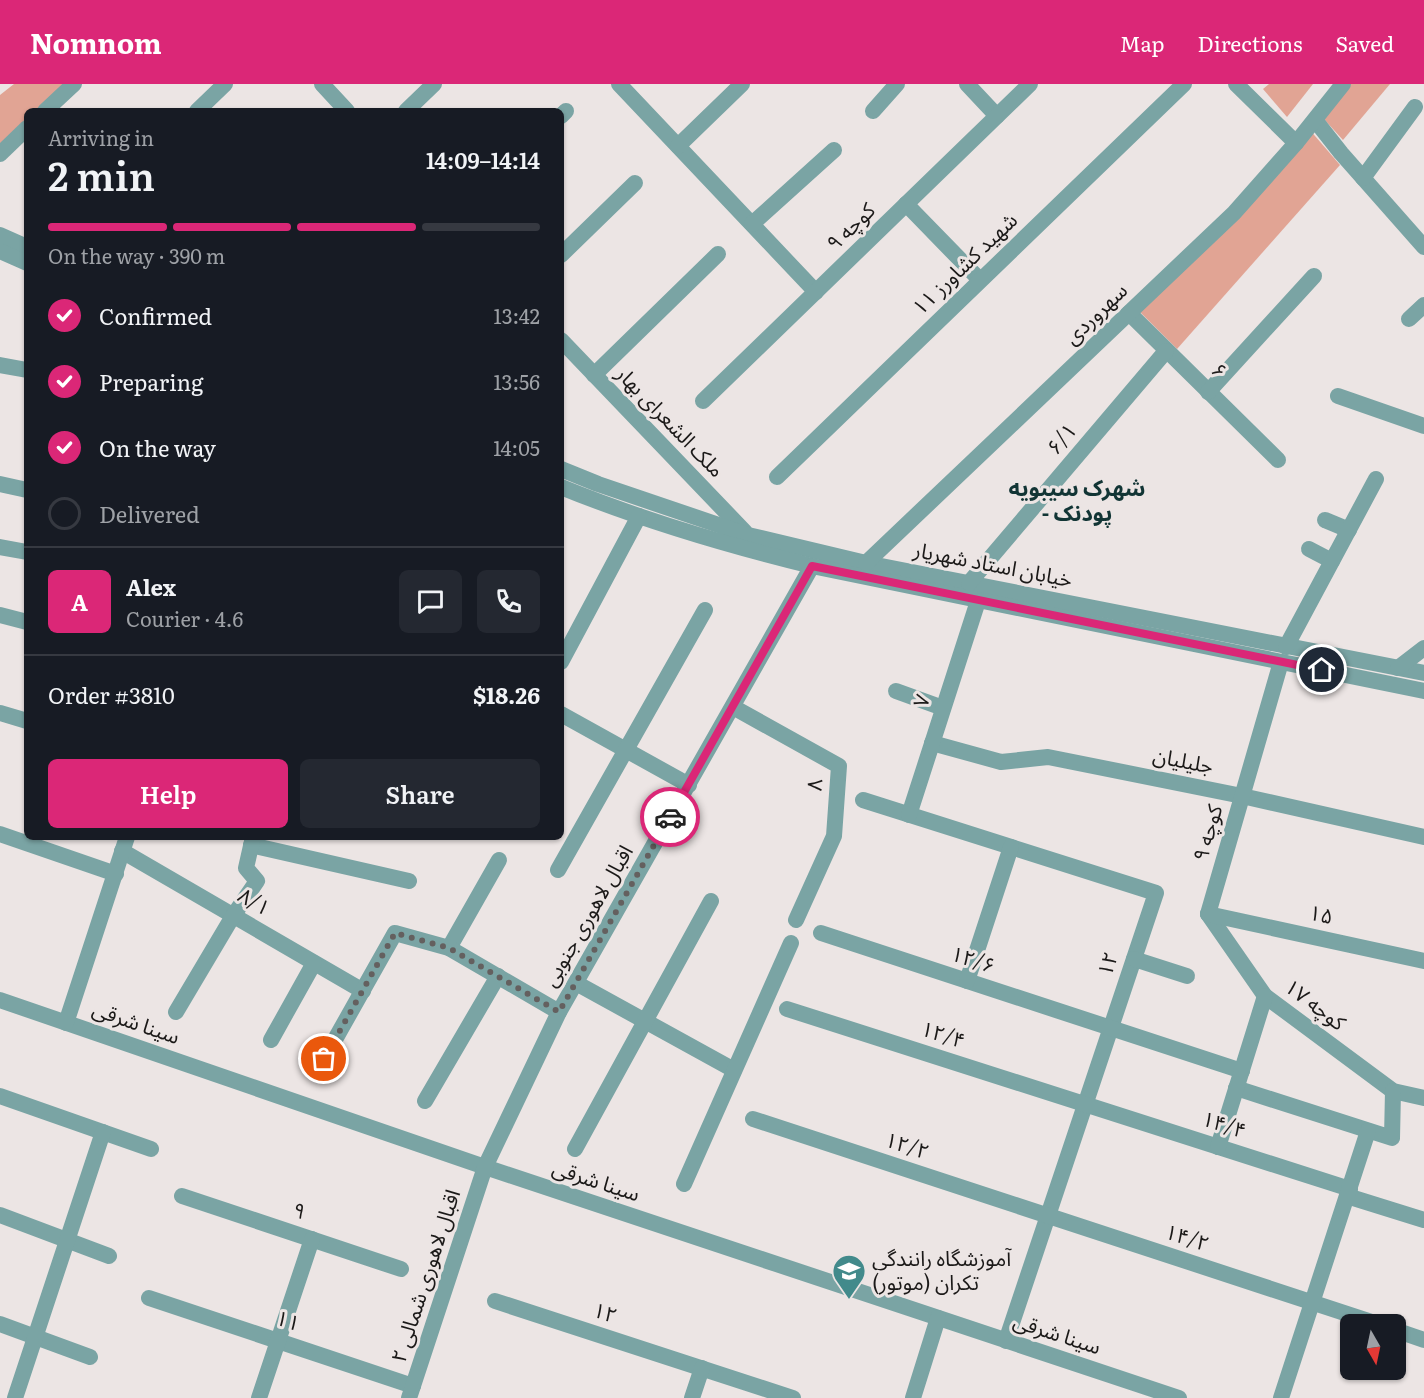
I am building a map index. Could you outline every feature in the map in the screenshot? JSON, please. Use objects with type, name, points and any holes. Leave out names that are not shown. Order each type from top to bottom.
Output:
[{"type":"street","points":[[48,108],[74,84]]},
{"type":"street","points":[[200,108],[225,84]]},
{"type":"street","points":[[322,84],[344,108]]},
{"type":"street","points":[[409,108],[434,84]]},
{"type":"street","points":[[619,84],[816,292]]},
{"type":"street","points":[[678,146],[742,84]]},
{"type":"street","points":[[873,111],[897,84]]},
{"type":"street","points":[[967,84],[997,116]]},
{"type":"street","name":"کوچه ۹","points":[[703,401],[1030,84]]},
{"type":"street","name":"۱۱ شهید کشاورز","points":[[777,477],[1184,84]]},
{"type":"street","name":"سهروردی","points":[[866,563],[1234,213],[1296,143],[1343,84]]},
{"type":"street","points":[[1244,87],[1296,143]]},
{"type":"street","points":[[1363,178],[1415,107]]},
{"type":"street","points":[[1315,120],[1424,247]]},
{"type":"street","points":[[0,154],[24,131]]},
{"type":"street","points":[[752,224],[834,150]]},
{"type":"street","points":[[564,252],[635,183]]},
{"type":"street","points":[[906,204],[980,280]]},
{"type":"street","points":[[0,235],[24,246]]},
{"type":"street","points":[[0,251],[24,261]]},
{"type":"street","points":[[594,375],[718,254]]},
{"type":"street","points":[[1208,392],[1314,276]]},
{"type":"street","points":[[1409,319],[1424,305]]},
{"type":"street","name":"۶","points":[[1129,313],[1278,460]]},
{"type":"street","name":"ملک الشعرای بهار","points":[[564,343],[748,535]]},
{"type":"street","name":"۶/۱","points":[[969,583],[1166,351]]},
{"type":"street","points":[[0,365],[24,369]]},
{"type":"street","points":[[1338,396],[1424,426]]},
{"type":"street","name":"خیابان استاد شهریار","points":[[564,470],[748,535],[1283,655],[1424,692]]},
{"type":"street","name":"کوچه ۹","points":[[1208,914],[1283,655],[1376,479]]},
{"type":"street","points":[[0,484],[24,489]]},
{"type":"street","name":"خیابان استاد شهریار","points":[[564,488],[639,516],[739,548],[812,566],[978,601],[1283,655],[1424,673]]},
{"type":"street","points":[[564,656],[639,516]]},
{"type":"street","points":[[1325,520],[1348,530]]},
{"type":"street","points":[[0,547],[24,551]]},
{"type":"street","points":[[1309,549],[1332,561]]},
{"type":"street","name":"اقبال لاهوری جنوبی","points":[[485,1167],[559,1012],[812,566]]},
{"type":"street","name":"۷","points":[[909,815],[978,601]]},
{"type":"street","points":[[558,870],[705,610]]},
{"type":"street","points":[[0,615],[24,621]]},
{"type":"street","points":[[1398,668],[1424,648]]},
{"type":"street","points":[[896,691],[944,708]]},
{"type":"street","name":"۸","points":[[733,707],[839,766],[834,836],[796,920]]},
{"type":"street","points":[[0,713],[24,720]]},
{"type":"street","points":[[564,716],[689,785]]},
{"type":"street","name":"جلیلیان","points":[[932,743],[1001,762],[1048,757],[1242,796],[1424,837]]},
{"type":"street","name":"۱۲","points":[[863,800],[1156,893],[1006,1341]]},
{"type":"street","points":[[0,834],[116,874]]},
{"type":"street","points":[[176,1012],[233,916],[257,881],[246,867],[252,841],[409,881]]},
{"type":"street","points":[[66,1023],[124,844]]},
{"type":"street","name":"۸/۱","points":[[124,844],[233,916],[363,991]]},
{"type":"street","points":[[967,981],[1011,847]]},
{"type":"street","points":[[449,948],[500,860]]},
{"type":"street","points":[[574,1149],[711,901]]},
{"type":"street","name":"۱۵","points":[[1208,914],[1424,961]]},
{"type":"street","name":"کوچه ۱۷","points":[[1208,914],[1265,996],[1393,1091],[1424,1098]]},
{"type":"street","points":[[324,1059],[395,933],[449,948],[559,1012]]},
{"type":"street","name":"۱۲/۶","points":[[821,933],[1111,1028]]},
{"type":"street","points":[[684,1184],[791,942]]},
{"type":"street","points":[[1134,959],[1187,976]]},
{"type":"street","points":[[271,1040],[314,963]]},
{"type":"street","points":[[425,1101],[498,976]]},
{"type":"street","points":[[576,983],[734,1070]]},
{"type":"street","points":[[1218,1147],[1265,996]]},
{"type":"street","name":"سینا شرقی","points":[[0,1000],[485,1167],[1006,1341],[1144,1392],[1179,1398]]},
{"type":"street","name":"۱۲/۴","points":[[787,1009],[1086,1104]]},
{"type":"street","points":[[1111,1028],[1242,1071]]},
{"type":"street","points":[[1236,1088],[1392,1138],[1393,1091]]},
{"type":"street","points":[[0,1096],[151,1149]]},
{"type":"street","name":"۱۴/۴","points":[[1086,1104],[1218,1147],[1424,1220]]},
{"type":"street","name":"۱۲/۲","points":[[753,1119],[1048,1216]]},
{"type":"street","points":[[1281,1398],[1368,1131]]},
{"type":"street","points":[[15,1398],[103,1132]]},
{"type":"street","name":"اقبال لاهوری شمالی ۲","points":[[411,1392],[485,1167]]},
{"type":"street","name":"۹","points":[[182,1196],[401,1269]]},
{"type":"street","points":[[0,1215],[109,1256]]},
{"type":"street","name":"۱۴/۲","points":[[1048,1216],[1347,1314]]},
{"type":"street","points":[[259,1398],[312,1239]]},
{"type":"street","name":"۱۱","points":[[149,1298],[278,1341],[411,1392]]},
{"type":"street","name":"۱۲","points":[[495,1301],[793,1398]]},
{"type":"street","points":[[913,1398],[938,1318]]},
{"type":"street","points":[[0,1324],[90,1357]]},
{"type":"street","points":[[1406,1334],[1424,1340]]},
{"type":"street","points":[[692,1398],[702,1368]]},
{"type":"shaded area","points":[[14,84],[64,84],[38,108],[24,108],[24,121],[0,144],[0,95]]},
{"type":"shaded area","points":[[1269,84],[1313,84],[1287,117],[1263,89]]},
{"type":"shaded area","points":[[1349,84],[1390,84],[1343,140],[1323,118]]},
{"type":"shaded area","points":[[1309,129],[1340,165],[1177,349],[1139,311]]},
{"type":"way so far","points":[[324,1059],[395,933],[449,948],[559,1012],[670,817]]},
{"type":"place","name":"آموزشگاه رانندگی تکران (موتور)","points":[[849,1300]]},
{"type":"district","name":"شهرک سیبویه - پودنک","points":[[1077,500]]},
{"type":"route","points":[[670,817],[812,566],[1322,670]]}]
